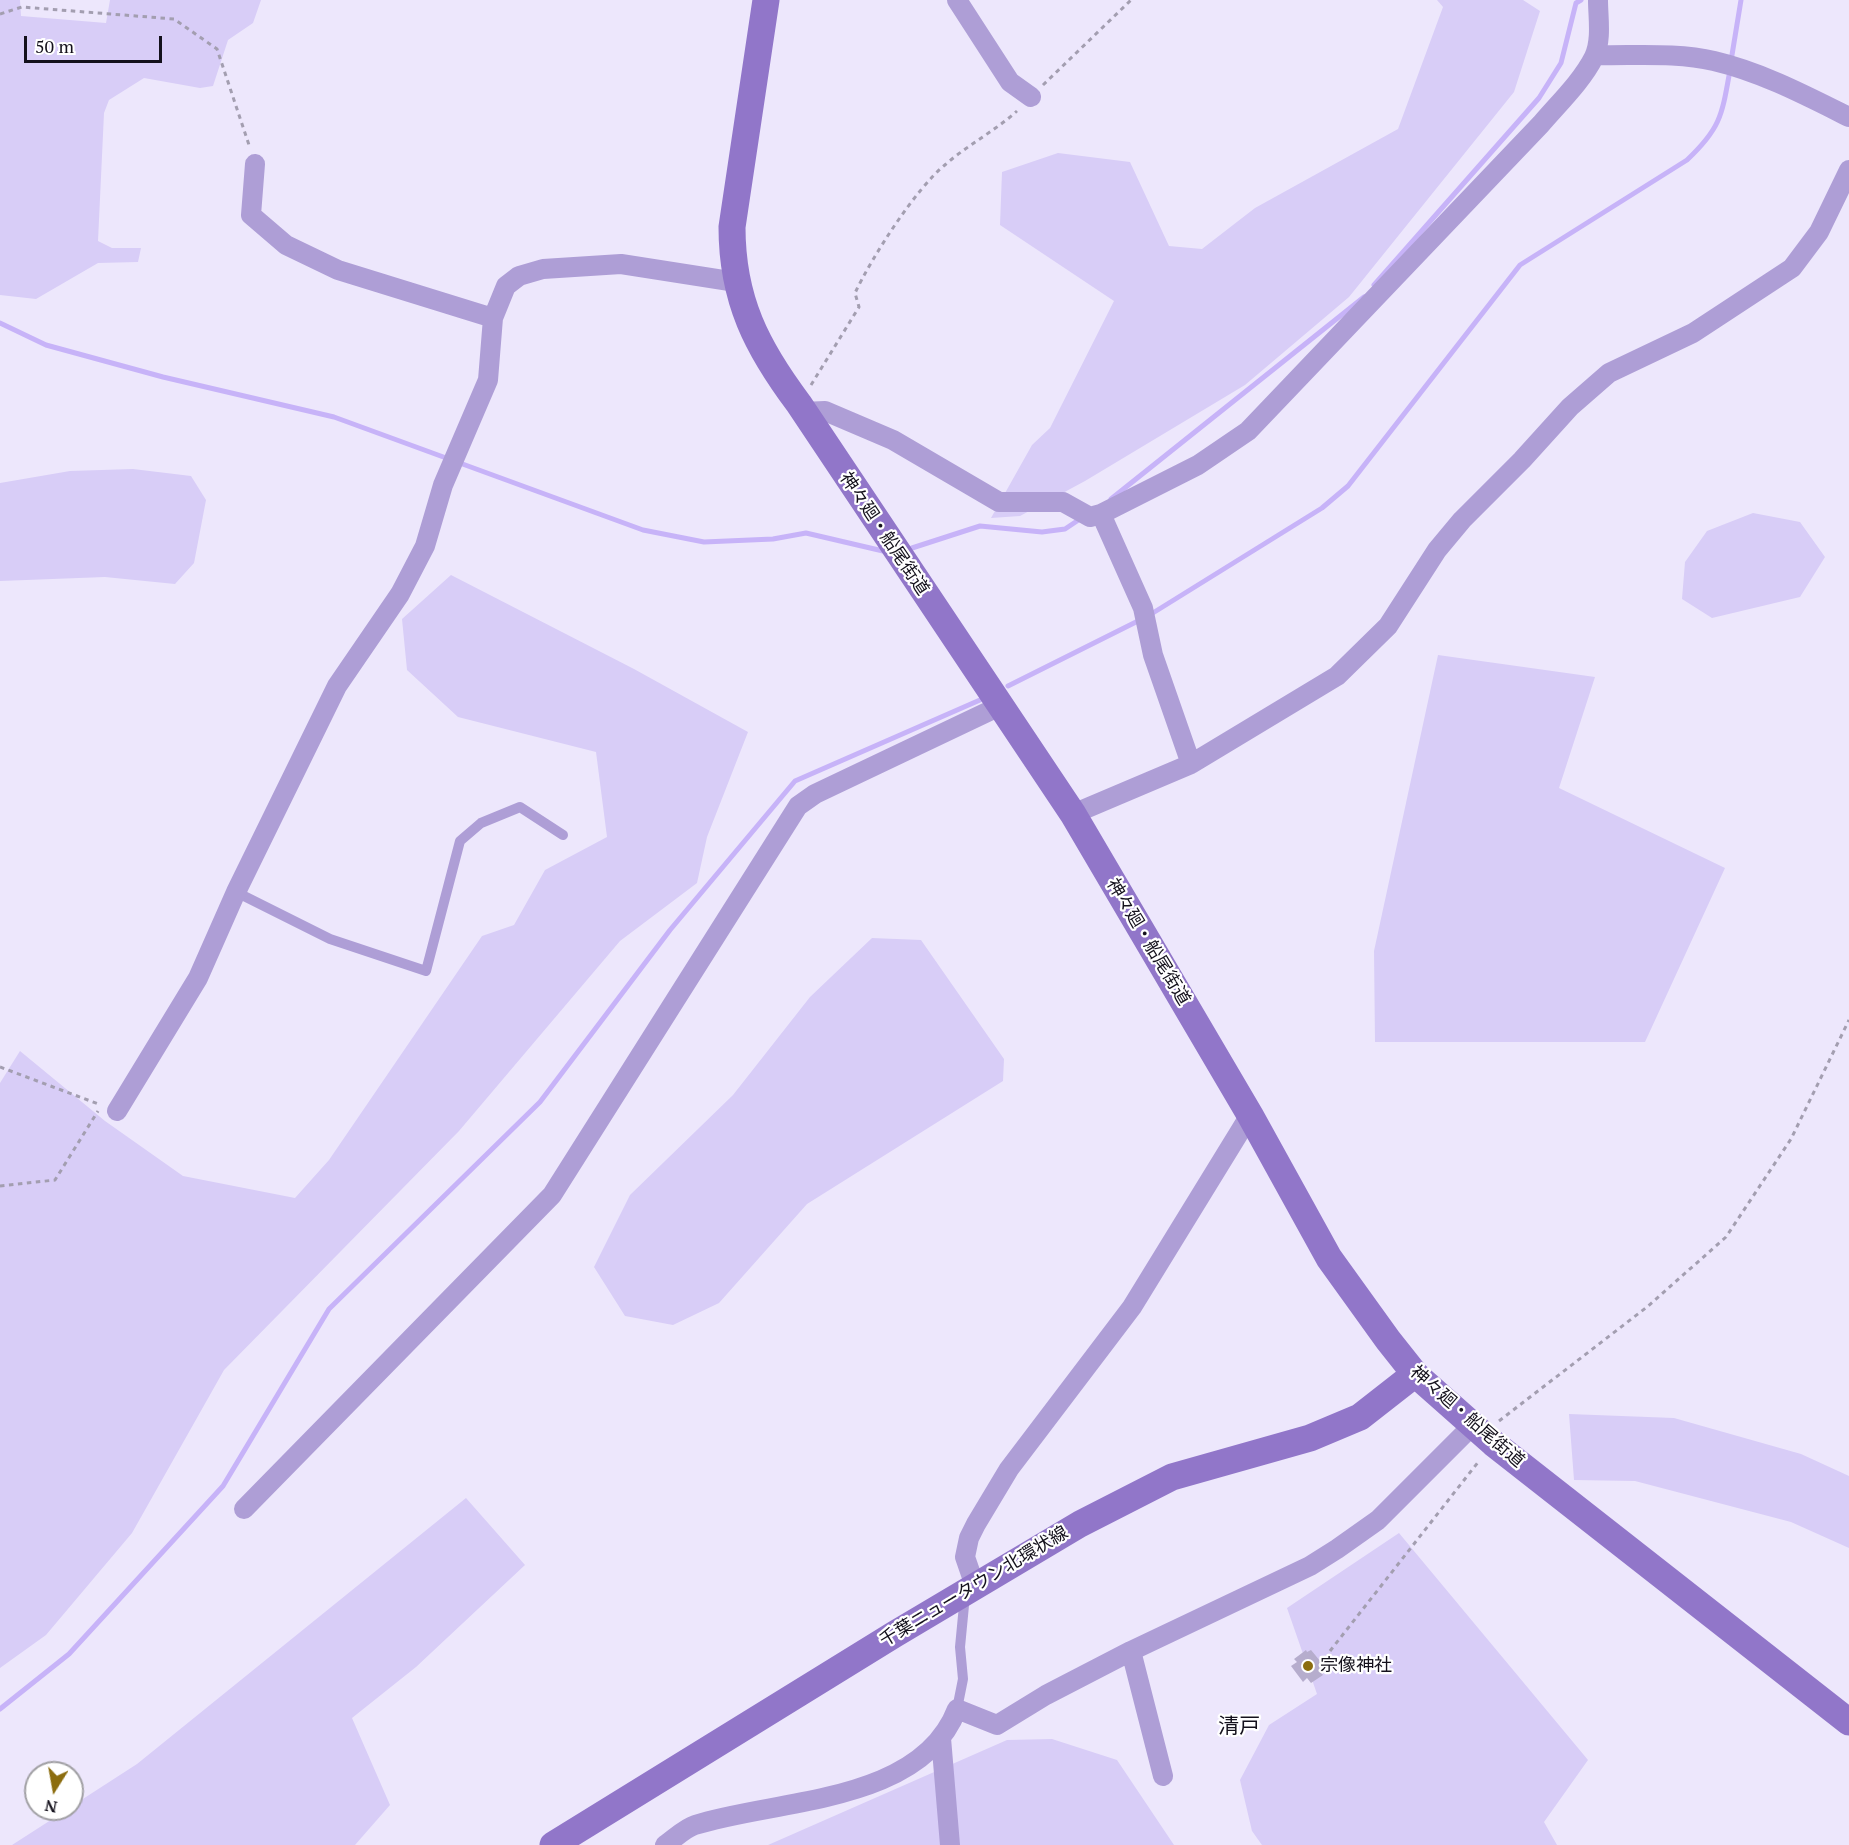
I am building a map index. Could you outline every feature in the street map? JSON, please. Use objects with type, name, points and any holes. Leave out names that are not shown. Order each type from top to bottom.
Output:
[{"type":"street","name":"神々廻・船尾街道","points":[[766,0],[732,227],[732,255],[736,282],[748,323],[768,362],[1072,814],[1250,1115],[1329,1258],[1365,1310],[1415,1374],[1484,1434],[1849,1722]]},
{"type":"street","points":[[957,0],[1010,82],[1031,97]]},
{"type":"street","points":[[1088,513],[1198,465],[1248,431],[1541,124],[1579,79],[1595,55],[1599,34],[1598,1]]},
{"type":"street","points":[[1595,55],[1695,58],[1719,62],[1743,69],[1849,117]]},
{"type":"street","points":[[255,164],[251,215],[286,245],[338,270],[492,318]]},
{"type":"street","points":[[1072,814],[1191,764],[1337,676],[1388,626],[1437,550],[1462,520],[1522,460],[1570,407],[1609,373],[1693,333],[1792,267],[1820,232],[1849,171]]},
{"type":"street","points":[[117,1111],[198,978],[236,892],[337,686],[400,594],[420,556],[443,485],[488,380],[492,318],[506,286],[519,276],[543,269],[621,264],[736,282]]},
{"type":"street","points":[[801,408],[825,411],[893,440],[999,502],[1063,502],[1088,513],[1143,608],[1153,655],[1191,764]]},
{"type":"street","points":[[244,1509],[552,1195],[798,806],[815,794],[996,698]]},
{"type":"street","points":[[970,1589],[965,1557],[969,1538],[976,1524],[1009,1470],[1132,1308],[1250,1115]]},
{"type":"street","name":"千葉ニュータウン北環状線","points":[[553,1845],[1080,1524],[1172,1477],[1310,1438],[1360,1417],[1415,1374]]},
{"type":"street","points":[[665,1845],[693,1826],[808,1803],[849,1792],[895,1772],[921,1757],[941,1738],[950,1727],[957,1709],[997,1725],[1046,1695],[1131,1651],[1310,1566],[1378,1521],[1484,1434]]},
{"type":"street","points":[[1131,1651],[1163,1776]]},
{"type":"street","points":[[941,1738],[951,1845]]},
{"type":"lane","points":[[236,892],[330,939],[426,972],[460,841],[481,823],[520,807],[563,835]]},
{"type":"lane","points":[[957,1709],[962,1694],[960,1647],[970,1589]]},
{"type":"path","points":[[801,408],[859,307],[855,292],[866,271],[913,201],[945,164],[995,130],[1131,0]]},
{"type":"path","points":[[0,14],[22,7],[174,19],[217,49],[255,164]]},
{"type":"path","points":[[1330,1651],[1484,1434],[1647,1307],[1726,1237],[1791,1138],[1849,1020]]},
{"type":"path","points":[[0,1067],[102,1105],[55,1180],[0,1186]]},
{"type":"shaded area","points":[[0,0],[20,0],[21,16],[106,23],[110,0],[261,0],[253,23],[228,40],[213,86],[200,88],[144,78],[109,100],[104,113],[98,241],[112,248],[141,248],[138,262],[98,263],[36,299],[0,295]]},
{"type":"shaded area","points":[[1437,0],[1523,0],[1540,11],[1514,92],[1349,297],[1245,385],[1085,481],[1020,516],[991,518],[1032,445],[1050,428],[1114,301],[1000,225],[1002,172],[1058,153],[1130,162],[1169,246],[1202,249],[1255,208],[1398,129],[1443,7]]},
{"type":"shaded area","points":[[133,469],[191,476],[206,500],[194,563],[175,584],[105,577],[0,581],[0,483],[70,471]]},
{"type":"shaded area","points":[[1753,513],[1800,522],[1825,557],[1800,597],[1712,618],[1682,599],[1685,562],[1707,531]]},
{"type":"shaded area","points":[[451,575],[634,669],[748,732],[707,837],[697,883],[620,941],[459,1131],[224,1370],[132,1533],[46,1635],[0,1668],[0,1083],[20,1051],[105,1121],[183,1176],[295,1198],[329,1160],[482,936],[514,925],[545,870],[607,837],[596,752],[458,717],[407,670],[402,619]]},
{"type":"shaded area","points":[[1438,655],[1595,677],[1559,788],[1725,868],[1645,1042],[1375,1042],[1374,951]]},
{"type":"shaded area","points":[[872,938],[921,940],[1004,1059],[1003,1081],[807,1204],[719,1303],[673,1325],[625,1316],[594,1267],[630,1195],[733,1095],[810,997]]},
{"type":"shaded area","points":[[1569,1414],[1674,1418],[1801,1454],[1849,1476],[1849,1548],[1791,1522],[1635,1481],[1574,1480]]},
{"type":"shaded area","points":[[466,1498],[525,1565],[416,1667],[352,1718],[390,1805],[355,1845],[12,1845],[49,1821],[84,1821],[84,1798],[137,1764]]},
{"type":"shaded area","points":[[1399,1533],[1588,1760],[1544,1822],[1557,1845],[1262,1845],[1252,1831],[1240,1780],[1269,1725],[1317,1694],[1287,1608]]},
{"type":"shaded area","points":[[1052,1739],[1117,1760],[1174,1845],[768,1845],[1007,1740]]},
{"type":"building","name":"宗像神社","points":[[1306,1650],[1307,1652],[1311,1650],[1325,1667],[1320,1671],[1323,1675],[1311,1683],[1307,1678],[1303,1682],[1291,1666],[1297,1662],[1294,1659]]},
{"type":"waterway","points":[[1374,285],[1539,98],[1561,63],[1576,3],[1581,0]]},
{"type":"waterway","points":[[1731,61],[1741,0]]},
{"type":"waterway","points":[[1148,616],[1322,508],[1348,486],[1520,265],[1687,160],[1698,149],[1718,120],[1725,99],[1730,70]]},
{"type":"waterway","points":[[1111,499],[1364,297]]},
{"type":"waterway","points":[[0,323],[46,345],[163,377],[334,417],[643,530],[704,542],[773,539],[806,533],[883,551]]},
{"type":"waterway","points":[[912,548],[980,526],[1042,532],[1065,529],[1083,517]]},
{"type":"waterway","points":[[1008,686],[1140,620]]},
{"type":"waterway","points":[[0,1709],[69,1654],[223,1486],[329,1309],[540,1102],[670,930],[795,781],[980,700]]},
{"type":"place","name":"宗像神社","points":[[1308,1666]]},
{"type":"district","name":"清戸","points":[[1239,1727]]}]
